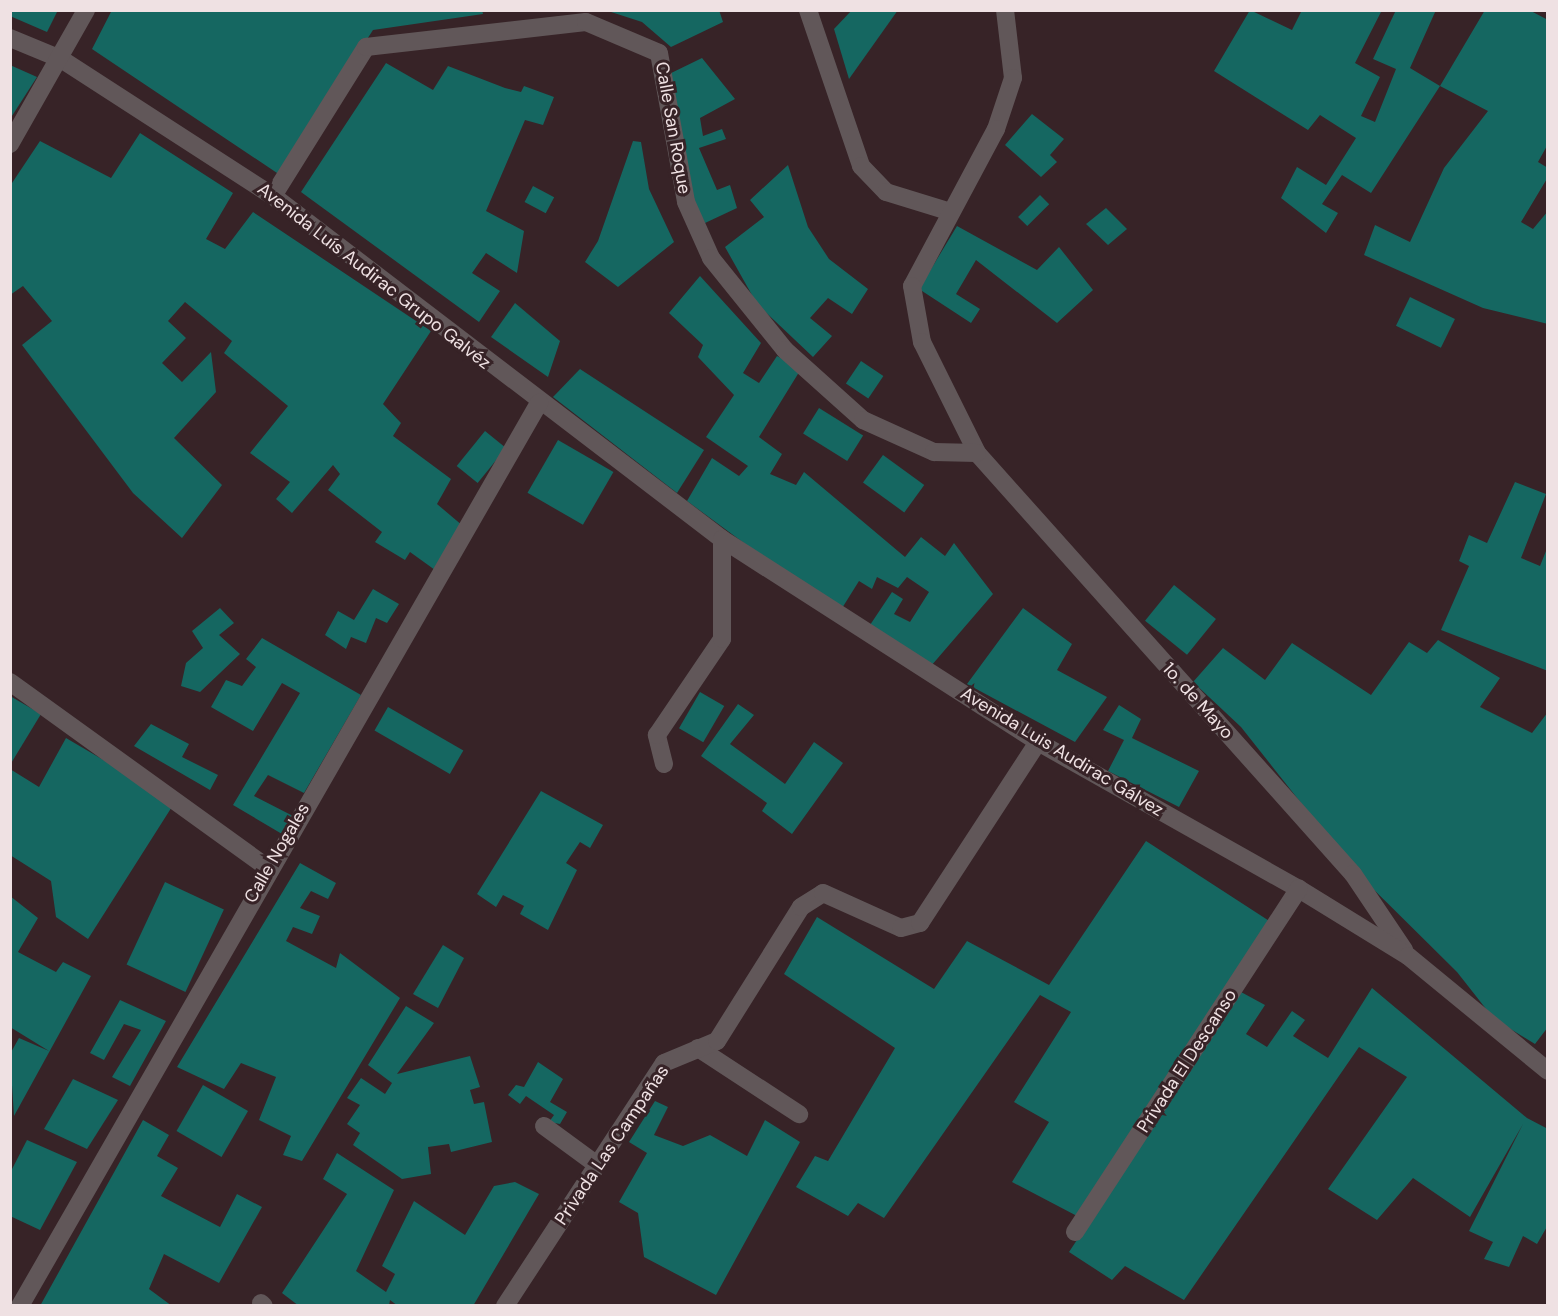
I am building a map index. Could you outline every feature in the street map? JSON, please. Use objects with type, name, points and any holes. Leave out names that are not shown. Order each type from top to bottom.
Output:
[{"type":"street","points":[[10,144],[61,59],[86,10]]},
{"type":"street","points":[[808,10],[861,166],[886,192],[951,212]]},
{"type":"street","points":[[997,10],[1013,78]]},
{"type":"street","points":[[1005,10],[1013,78]]},
{"type":"street","name":"Calle San Roque","points":[[273,196],[366,47],[586,22],[659,53],[686,202],[711,258],[785,350],[863,420],[934,452],[976,453]]},
{"type":"street","name":"Avenida Luís Audirac Grupo Galvéz","points":[[10,38],[61,59],[273,196],[539,403],[722,539]]},
{"type":"street","name":"1o. de Mayo","points":[[1013,78],[996,129],[912,286],[922,342],[976,453],[1353,874],[1408,956]]},
{"type":"street","name":"Calle Nogales","points":[[20,1305],[268,868],[539,403]]},
{"type":"street","points":[[664,764],[657,735],[722,639],[722,539]]},
{"type":"street","name":"Avenida Luis Audirac Gálvez","points":[[722,539],[1038,742],[1299,889],[1408,956]]},
{"type":"street","points":[[10,682],[268,868]]},
{"type":"street","name":"Privada Las Campañas","points":[[505,1305],[664,1063],[717,1041],[801,907],[823,893],[901,928],[920,923],[1038,742]]},
{"type":"street","name":"Privada El Descanso","points":[[1076,1232],[1299,889]]},
{"type":"street","points":[[1408,956],[1548,1071]]},
{"type":"street","points":[[698,1048],[799,1114]]},
{"type":"street","points":[[544,1126],[597,1165]]},
{"type":"building","points":[[10,10],[58,10],[47,32],[10,16]]},
{"type":"building","points":[[112,10],[482,10],[483,14],[373,30],[280,175],[92,49]]},
{"type":"building","points":[[719,10],[723,22],[671,47],[642,22],[608,11]]},
{"type":"building","points":[[852,10],[898,10],[849,79],[834,29]]},
{"type":"building","points":[[1250,10],[1292,30],[1302,10],[1382,10],[1355,63],[1380,77],[1361,116],[1375,122],[1396,69],[1373,59],[1396,10],[1436,10],[1410,68],[1440,86],[1371,193],[1342,175],[1322,204],[1338,213],[1326,233],[1281,198],[1297,167],[1326,185],[1356,138],[1320,115],[1308,130],[1214,71]]},
{"type":"building","points":[[1485,10],[1529,10],[1548,20],[1548,144],[1538,162],[1548,168],[1548,177],[1521,222],[1533,229],[1548,211],[1548,324],[1483,308],[1364,255],[1375,225],[1410,242],[1444,168],[1488,111],[1440,86]]},
{"type":"building","points":[[702,58],[735,99],[700,118],[703,136],[722,129],[726,139],[699,148],[717,190],[730,185],[737,208],[705,223],[691,198],[665,76]]},
{"type":"building","points":[[386,63],[433,90],[448,66],[505,88],[521,92],[524,86],[554,97],[543,125],[525,120],[486,211],[524,231],[517,273],[486,253],[472,273],[500,291],[479,322],[301,192]]},
{"type":"building","points":[[10,65],[37,77],[10,119]]},
{"type":"building","points":[[1032,114],[1064,139],[1050,155],[1057,162],[1041,177],[1005,145]]},
{"type":"building","points":[[140,133],[233,193],[206,239],[225,249],[253,212],[431,331],[383,404],[401,423],[393,436],[451,479],[437,504],[463,526],[435,570],[410,552],[405,560],[375,542],[382,532],[328,490],[340,474],[333,465],[292,513],[276,499],[290,482],[250,453],[288,406],[224,353],[232,341],[185,302],[168,321],[186,338],[162,363],[182,382],[211,352],[216,392],[174,438],[222,485],[182,538],[133,493],[22,345],[52,321],[23,286],[10,295],[10,186],[40,141],[111,178]]},
{"type":"building","points":[[633,141],[641,142],[649,189],[674,242],[618,287],[585,262],[598,241]]},
{"type":"building","points":[[788,165],[808,227],[829,259],[868,289],[852,314],[828,298],[810,318],[832,336],[813,357],[757,304],[725,247],[764,217],[750,200]]},
{"type":"building","points":[[533,186],[554,197],[546,213],[525,202]]},
{"type":"building","points":[[1040,195],[1049,204],[1027,226],[1018,217]]},
{"type":"building","points":[[1106,208],[1127,229],[1108,245],[1086,224]]},
{"type":"building","points":[[957,226],[1037,270],[1059,247],[1093,290],[1057,323],[976,260],[956,294],[980,309],[971,323],[919,289]]},
{"type":"building","points":[[700,276],[761,343],[743,373],[759,383],[777,356],[801,369],[759,437],[782,454],[770,474],[796,485],[804,472],[905,557],[921,537],[945,556],[954,543],[993,594],[931,666],[868,628],[892,592],[903,599],[894,614],[910,622],[929,592],[907,577],[898,588],[877,577],[872,589],[859,581],[839,613],[687,501],[712,458],[739,476],[748,466],[706,437],[734,395],[698,357],[703,345],[669,313]]},
{"type":"building","points":[[1410,297],[1455,319],[1441,348],[1396,326]]},
{"type":"building","points":[[515,303],[560,341],[548,377],[491,337]]},
{"type":"building","points":[[861,361],[883,376],[868,398],[846,383]]},
{"type":"building","points":[[580,369],[704,450],[677,493],[553,397]]},
{"type":"building","points":[[819,408],[863,436],[847,461],[803,433]]},
{"type":"building","points":[[485,431],[506,448],[478,483],[457,466]]},
{"type":"building","points":[[558,440],[613,472],[583,525],[528,493]]},
{"type":"building","points":[[883,455],[924,485],[904,512],[863,483]]},
{"type":"building","points":[[1515,482],[1546,494],[1521,558],[1540,566],[1548,546],[1548,671],[1441,630],[1469,566],[1459,561],[1469,535],[1487,543]]},
{"type":"building","points":[[1174,585],[1216,619],[1187,655],[1145,621]]},
{"type":"building","points":[[373,589],[399,604],[387,623],[376,618],[366,643],[351,637],[346,649],[325,635],[338,611],[354,620]]},
{"type":"building","points":[[220,608],[234,623],[219,635],[240,654],[200,692],[181,686],[186,663],[203,648],[192,631]]},
{"type":"building","points":[[1023,608],[1072,644],[1057,670],[1107,697],[1075,742],[967,684]]},
{"type":"building","points":[[262,638],[361,695],[304,793],[268,775],[254,796],[293,816],[282,834],[233,805],[300,693],[282,683],[253,731],[211,707],[226,680],[242,686],[256,667],[246,659]]},
{"type":"building","points":[[1438,640],[1500,678],[1480,707],[1532,733],[1548,712],[1548,1027],[1535,1044],[1494,1019],[1457,972],[1355,871],[1241,727],[1193,682],[1223,648],[1265,680],[1292,643],[1371,695],[1409,642],[1427,653]]},
{"type":"building","points":[[700,692],[724,706],[703,742],[679,728]]},
{"type":"building","points":[[10,696],[41,714],[10,765]]},
{"type":"building","points":[[738,704],[754,715],[730,744],[785,784],[814,742],[843,763],[792,834],[762,811],[767,803],[701,756]]},
{"type":"building","points":[[1119,705],[1141,719],[1132,738],[1199,771],[1179,807],[1108,771],[1124,740],[1103,730]]},
{"type":"building","points":[[388,707],[463,750],[450,774],[374,730]]},
{"type":"building","points":[[151,724],[189,744],[182,757],[218,775],[210,790],[134,746]]},
{"type":"building","points":[[66,738],[175,802],[88,939],[56,917],[51,881],[10,855],[10,769],[39,787]]},
{"type":"building","points":[[541,791],[603,825],[590,848],[580,842],[566,863],[577,870],[548,930],[520,914],[524,906],[503,895],[496,907],[477,894]]},
{"type":"building","points":[[1146,841],[1274,924],[1077,1216],[1012,1182],[1049,1122],[1014,1102],[1071,1012],[1040,995],[884,1218],[858,1203],[848,1216],[796,1187],[815,1156],[828,1161],[895,1048],[784,974],[817,917],[934,989],[967,941],[1049,985]]},
{"type":"building","points":[[300,863],[336,883],[328,899],[311,891],[300,908],[320,916],[312,934],[293,927],[286,941],[336,968],[340,953],[400,998],[302,1161],[283,1155],[291,1136],[259,1120],[276,1077],[241,1063],[224,1089],[177,1067]]},
{"type":"building","points":[[165,882],[224,909],[185,992],[127,964]]},
{"type":"building","points":[[10,896],[38,918],[18,952],[56,972],[63,962],[91,976],[14,1116],[10,1054],[19,1038],[49,1051],[10,1027]]},
{"type":"building","points":[[443,945],[464,958],[438,1008],[413,994]]},
{"type":"building","points":[[1372,988],[1527,1118],[1548,1129],[1548,1225],[1537,1244],[1523,1236],[1509,1267],[1484,1259],[1493,1242],[1469,1231],[1523,1124],[1470,1217],[1413,1178],[1377,1220],[1328,1189],[1407,1077],[1359,1047],[1184,1300],[1125,1266],[1112,1280],[1069,1252],[1241,992],[1265,1005],[1246,1034],[1267,1047],[1292,1011],[1305,1020],[1293,1036],[1328,1058]]},
{"type":"building","points":[[120,1000],[166,1021],[130,1086],[112,1077],[141,1030],[124,1024],[104,1060],[90,1053]]},
{"type":"building","points":[[406,1006],[434,1023],[397,1074],[470,1056],[480,1087],[470,1090],[474,1104],[484,1102],[492,1142],[451,1152],[449,1144],[428,1147],[431,1174],[402,1179],[353,1145],[360,1133],[347,1124],[360,1105],[347,1098],[361,1078],[385,1094],[392,1083],[368,1065]]},
{"type":"building","points":[[538,1062],[563,1079],[550,1102],[567,1112],[560,1124],[549,1122],[554,1115],[526,1096],[520,1104],[508,1095],[516,1085],[524,1087]]},
{"type":"building","points":[[73,1079],[118,1100],[87,1149],[44,1129]]},
{"type":"building","points":[[203,1085],[248,1111],[222,1157],[176,1131]]},
{"type":"building","points":[[655,1101],[668,1107],[654,1135],[683,1146],[710,1135],[747,1156],[765,1120],[800,1142],[716,1295],[644,1257],[638,1213],[619,1202],[647,1153],[629,1142]]},
{"type":"building","points":[[143,1120],[169,1135],[157,1156],[178,1168],[161,1196],[220,1227],[237,1194],[262,1207],[219,1283],[164,1254],[149,1289],[172,1306],[40,1306]]},
{"type":"building","points":[[27,1140],[77,1162],[40,1230],[10,1216],[10,1173]]},
{"type":"building","points":[[337,1153],[394,1190],[356,1271],[386,1292],[395,1274],[382,1266],[414,1201],[465,1235],[494,1186],[515,1182],[539,1194],[473,1306],[398,1306],[390,1300],[389,1306],[299,1306],[282,1293],[347,1194],[323,1179]]}]
